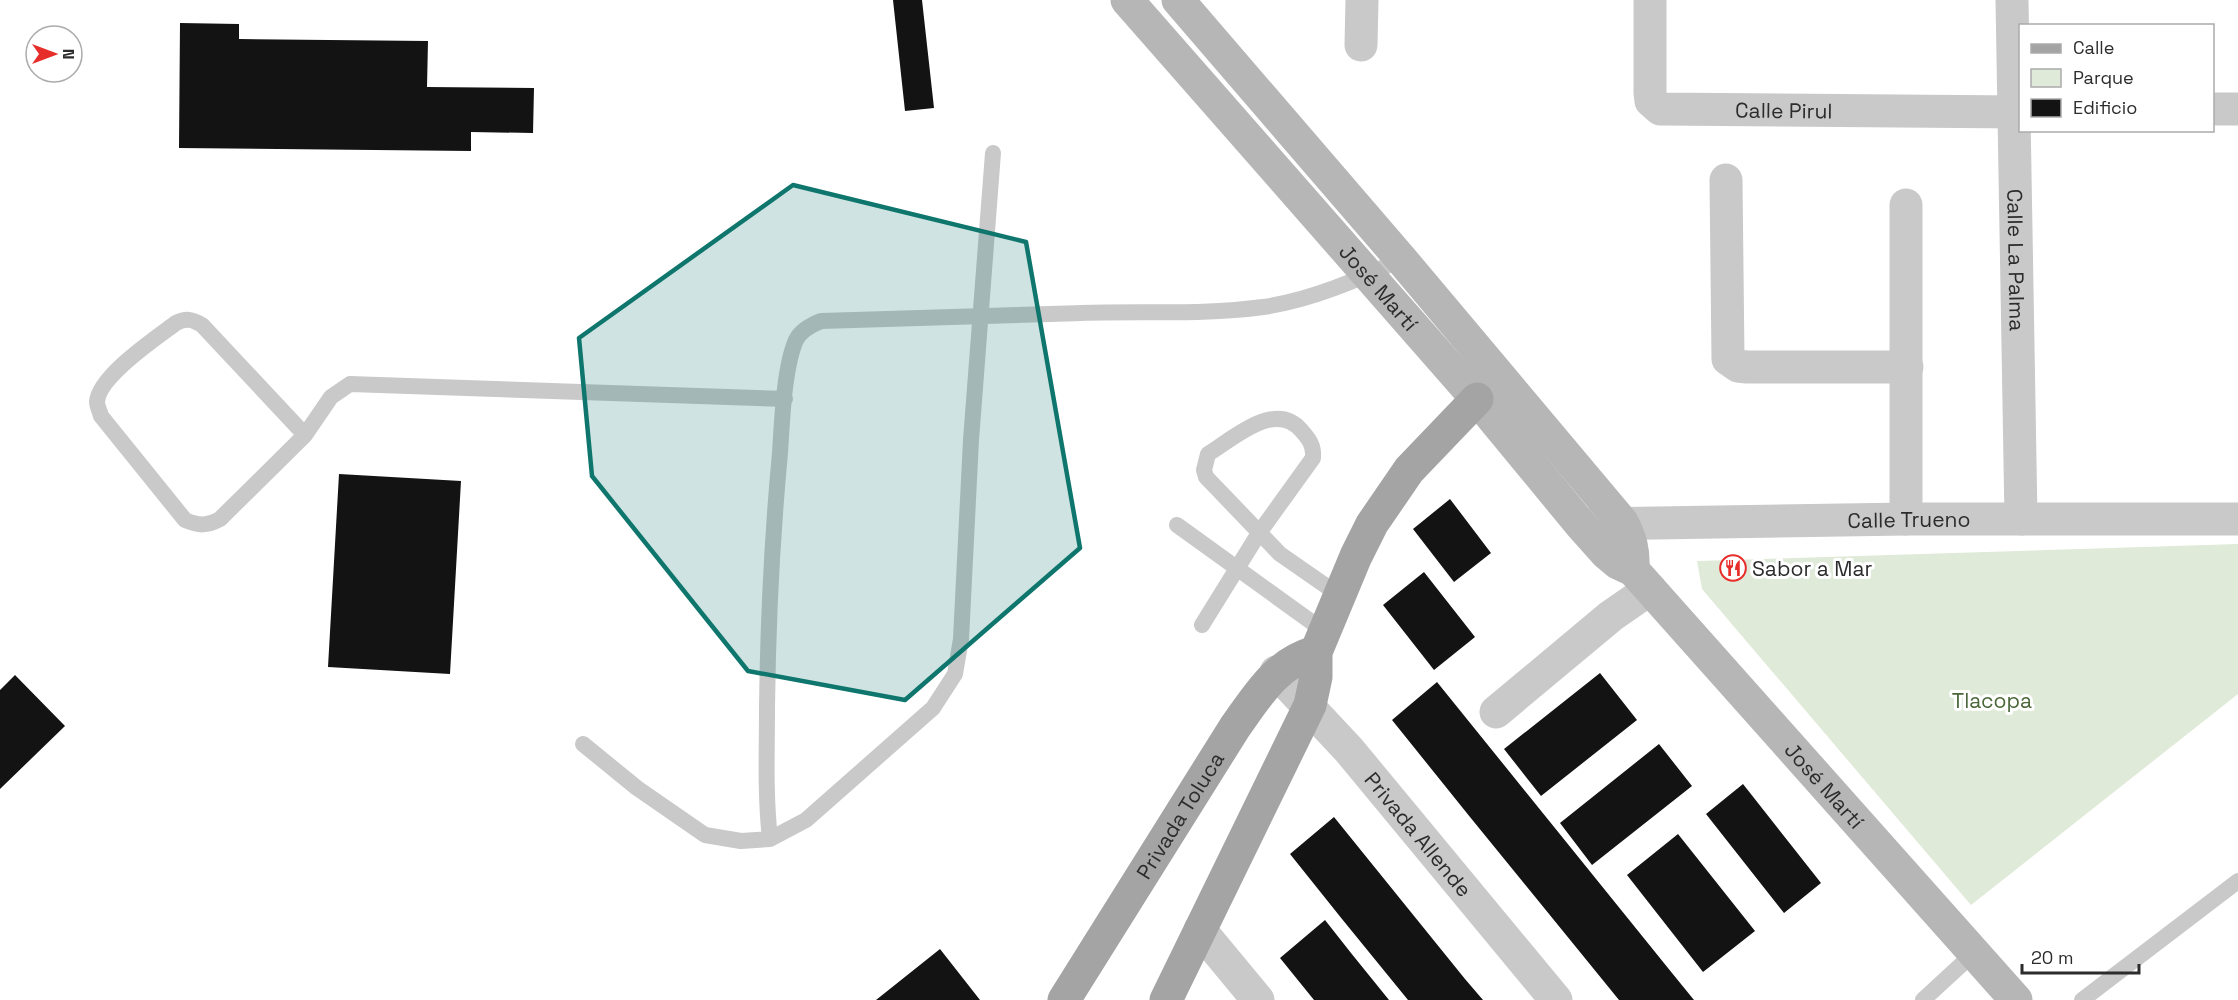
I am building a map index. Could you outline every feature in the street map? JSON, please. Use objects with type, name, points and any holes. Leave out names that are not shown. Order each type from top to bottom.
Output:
[{"type":"main road","name":"José Martí","points":[[1127,0],[1477,399],[1581,525],[1606,553],[1641,580],[2016,1000]]},
{"type":"main road","name":"José Martí","points":[[1178,0],[1401,259],[1622,522],[1629,536],[1641,580]]},
{"type":"main road","points":[[1166,1000],[1310,705],[1320,642],[1356,556],[1390,495],[1409,470],[1477,399]]},
{"type":"main road","name":"Privada Toluca","points":[[1064,1000],[1235,727],[1276,672],[1320,642]]},
{"type":"street","points":[[1361,45],[1362,0]]},
{"type":"street","name":"Calle Pirul","points":[[1650,0],[1650,93],[1651,101],[1660,109],[2017,112]]},
{"type":"street","name":"Calle La Palma","points":[[2012,0],[2017,112],[2021,519]]},
{"type":"street","points":[[2214,109],[2238,109]]},
{"type":"street","points":[[1726,180],[1728,359],[1738,366],[1747,367],[1907,367]]},
{"type":"street","points":[[1905,519],[1906,205]]},
{"type":"street","name":"Calle Trueno","points":[[1581,525],[1622,522],[1905,519],[2238,519]]},
{"type":"street","points":[[1496,711],[1611,616],[1641,580]]},
{"type":"street","name":"Privada Allende","points":[[1276,672],[1310,705],[1556,1000]]},
{"type":"street","points":[[1200,930],[1258,1000]]},
{"type":"lane","points":[[583,744],[636,788],[705,835],[741,841],[770,839],[806,820],[933,708],[955,674],[961,639],[970,440],[982,316],[993,153]]},
{"type":"lane","points":[[770,839],[767,807],[768,629],[773,531],[785,399],[797,339],[808,326],[821,321],[1264,307],[1297,300],[1368,275],[1401,259]]},
{"type":"lane","points":[[305,435],[202,325],[192,320],[183,319],[176,323],[111,376],[97,402],[101,416],[185,520],[198,525],[209,525],[220,519],[305,435],[331,397],[350,384],[785,399]]},
{"type":"lane","points":[[1202,625],[1259,533],[1313,458],[1310,441],[1293,421],[1284,417],[1263,422],[1208,454],[1205,461],[1206,477],[1259,533],[1301,571],[1339,595]]},
{"type":"lane","points":[[1177,525],[1237,569],[1320,642]]},
{"type":"lane","points":[[2082,1000],[2112,974],[2238,880]]},
{"type":"lane","points":[[1923,1000],[1975,952]]},
{"type":"highlighted area","points":[[793,185],[1026,242],[1080,548],[905,700],[748,671],[592,476],[579,338]]},
{"type":"green space","name":"Tlacopa","points":[[2238,544],[2238,694],[1971,905],[1702,589],[1697,561]]},
{"type":"building","points":[[893,0],[922,0],[934,108],[905,111]]},
{"type":"building","points":[[180,23],[239,24],[239,39],[428,41],[427,87],[534,88],[533,133],[471,132],[471,151],[179,148]]},
{"type":"building","points":[[339,474],[461,481],[450,674],[328,667]]},
{"type":"building","points":[[1450,499],[1491,553],[1454,582],[1413,529]]},
{"type":"building","points":[[1424,572],[1475,637],[1434,670],[1383,605]]},
{"type":"building","points":[[1600,673],[1637,720],[1541,796],[1504,749]]},
{"type":"building","points":[[15,675],[65,726],[0,789],[0,690]]},
{"type":"building","points":[[1437,682],[1694,1000],[1619,1000],[1470,817],[1392,720]]},
{"type":"building","points":[[1659,744],[1692,786],[1592,865],[1560,823]]},
{"type":"building","points":[[1743,784],[1821,883],[1784,913],[1706,814]]},
{"type":"building","points":[[1334,817],[1483,1000],[1408,1000],[1342,919],[1290,854]]},
{"type":"building","points":[[1678,834],[1755,931],[1703,972],[1627,875]]},
{"type":"building","points":[[1325,920],[1389,1000],[1314,1000],[1280,958]]},
{"type":"building","points":[[940,949],[980,1000],[876,1000]]},
{"type":"place","name":"Sabor a Mar","points":[[1733,568]]}]
